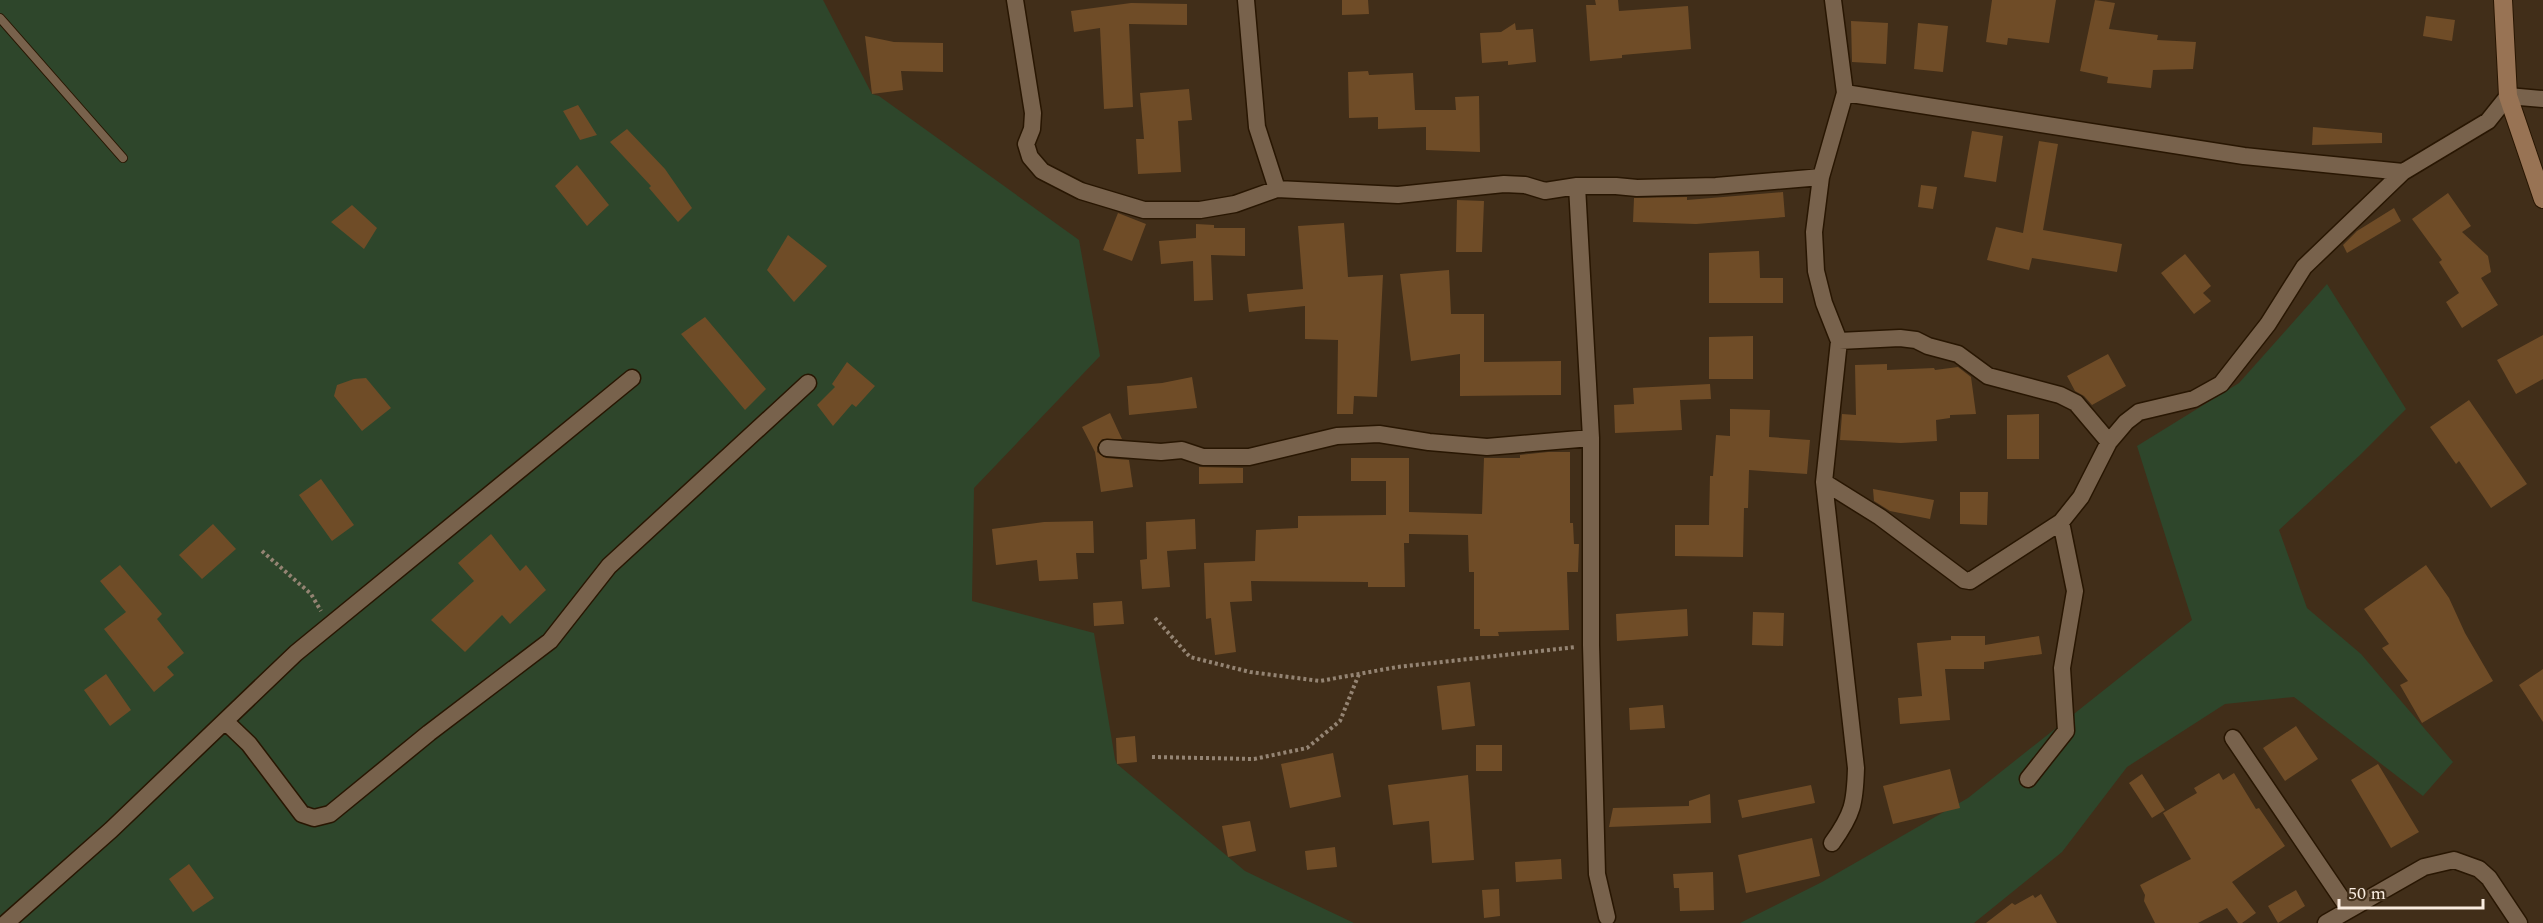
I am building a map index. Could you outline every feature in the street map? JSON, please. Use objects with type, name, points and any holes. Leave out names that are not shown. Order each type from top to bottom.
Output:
[{"type":"street","points":[[1016,0],[1033,113],[1032,129],[1026,144],[1030,157],[1042,171],[1081,191],[1144,210],[1200,210],[1235,204],[1277,189],[1398,195],[1504,184],[1526,185],[1545,191],[1577,186],[1616,186],[1637,189],[1716,186],[1821,177]]},
{"type":"street","points":[[1246,0],[1257,127],[1277,189]]},
{"type":"street","points":[[1832,843],[1846,823],[1855,800],[1856,768],[1824,482],[1839,340],[1824,303],[1816,271],[1815,232],[1821,177],[1845,93],[1833,0]]},
{"type":"street","points":[[2504,0],[2508,96],[2543,199]]},
{"type":"street","points":[[1845,93],[2244,156],[2403,172]]},
{"type":"street","points":[[2508,96],[2543,99]]},
{"type":"street","points":[[1824,482],[1880,517],[1964,580],[1970,581],[2061,522],[2081,497],[2109,442],[2126,422],[2139,412],[2194,399],[2221,384],[2268,324],[2304,267],[2403,172],[2488,121],[2508,96]]},
{"type":"street","points":[[1577,186],[1591,438],[1591,645],[1597,874],[1607,917]]},
{"type":"street","points":[[1839,340],[1900,338],[1916,340],[1928,346],[1958,354],[1988,376],[2060,395],[2076,403],[2109,442]]},
{"type":"street","points":[[6,923],[111,830],[296,653],[632,378]]},
{"type":"street","points":[[225,721],[249,744],[302,814],[314,818],[330,814],[550,641],[609,566],[808,383]]},
{"type":"street","points":[[1107,448],[1161,452],[1182,450],[1203,457],[1249,457],[1337,436],[1379,434],[1429,442],[1487,447],[1591,438]]},
{"type":"street","points":[[2028,779],[2066,731],[2062,668],[2075,591],[2061,522]]},
{"type":"street","points":[[2233,738],[2348,908]]},
{"type":"street","points":[[2326,923],[2348,908],[2424,867],[2454,860],[2479,869],[2488,878],[2519,923]]},
{"type":"lane","points":[[0,18],[123,158]]},
{"type":"path","points":[[262,551],[311,594],[329,625]]},
{"type":"path","points":[[1155,618],[1190,657],[1250,672],[1320,681],[1396,667],[1591,645]]},
{"type":"path","points":[[1152,757],[1254,759],[1307,748],[1340,721],[1360,674]]},
{"type":"green space","points":[[0,0],[823,0],[872,94],[879,96],[1079,240],[1100,356],[974,488],[972,601],[1094,633],[1117,764],[1245,871],[1354,923],[0,923]]},
{"type":"green space","points":[[2327,284],[2406,409],[2279,530],[2307,608],[2361,654],[2453,762],[2423,796],[2294,697],[2225,704],[2127,767],[2062,852],[1974,923],[1740,923],[1822,882],[1968,798],[2192,620],[2137,446],[2239,383]]},
{"type":"building","points":[[1342,0],[1368,0],[1369,14],[1342,15]]},
{"type":"building","points":[[1595,0],[1618,0],[1619,11],[1688,6],[1691,49],[1622,55],[1622,58],[1590,61],[1586,5],[1596,5]]},
{"type":"building","points":[[1992,0],[2056,0],[2049,43],[2008,38],[2007,45],[1986,42]]},
{"type":"building","points":[[2095,0],[2115,3],[2109,29],[2158,35],[2157,40],[2196,42],[2193,69],[2153,70],[2151,88],[2107,83],[2108,77],[2080,71]]},
{"type":"building","points":[[1131,3],[1187,4],[1187,25],[1129,24],[1133,107],[1104,109],[1100,28],[1074,32],[1071,11]]},
{"type":"building","points":[[2426,16],[2455,20],[2452,41],[2423,36]]},
{"type":"building","points":[[1851,21],[1888,23],[1886,64],[1852,62]]},
{"type":"building","points":[[1515,23],[1516,30],[1533,29],[1536,62],[1508,65],[1508,61],[1482,63],[1480,33],[1501,32]]},
{"type":"building","points":[[1918,23],[1948,26],[1943,72],[1914,69]]},
{"type":"building","points":[[865,36],[894,42],[943,43],[943,72],[901,71],[903,90],[872,94]]},
{"type":"building","points":[[1368,71],[1369,75],[1413,73],[1415,110],[1456,110],[1455,97],[1479,96],[1480,152],[1426,150],[1426,127],[1378,129],[1378,117],[1349,118],[1348,72]]},
{"type":"building","points":[[1189,89],[1192,120],[1178,121],[1181,172],[1138,174],[1136,139],[1144,139],[1140,93]]},
{"type":"building","points":[[578,105],[597,135],[580,140],[563,111]]},
{"type":"building","points":[[2313,127],[2382,133],[2382,143],[2312,145]]},
{"type":"building","points":[[627,129],[665,169],[692,208],[678,222],[649,188],[651,186],[610,142]]},
{"type":"building","points":[[1972,131],[2003,136],[1996,182],[1964,177]]},
{"type":"building","points":[[2039,141],[2058,144],[2043,230],[2122,244],[2117,272],[2032,258],[2029,270],[1987,260],[1996,227],[2023,233]]},
{"type":"building","points":[[577,165],[609,205],[587,226],[555,186]]},
{"type":"building","points":[[1921,185],[1937,187],[1933,209],[1918,207]]},
{"type":"building","points":[[1783,192],[1785,217],[1696,224],[1633,222],[1634,198],[1687,197],[1687,200]]},
{"type":"building","points":[[2448,193],[2471,226],[2462,232],[2488,256],[2491,272],[2481,278],[2498,305],[2462,328],[2446,302],[2459,293],[2439,262],[2442,260],[2412,219]]},
{"type":"building","points":[[1457,200],[1484,201],[1482,252],[1456,252]]},
{"type":"building","points":[[352,205],[377,228],[364,249],[331,222]]},
{"type":"building","points":[[2394,208],[2401,221],[2347,253],[2343,245],[2357,231]]},
{"type":"building","points":[[1118,213],[1146,224],[1132,261],[1103,250]]},
{"type":"building","points":[[1344,223],[1348,277],[1383,275],[1377,397],[1354,396],[1353,414],[1337,414],[1338,340],[1305,339],[1305,306],[1249,312],[1247,294],[1303,289],[1298,226]]},
{"type":"building","points":[[1196,224],[1214,225],[1214,228],[1245,228],[1245,256],[1211,255],[1213,300],[1194,301],[1193,261],[1161,264],[1159,241],[1196,238]]},
{"type":"building","points":[[788,235],[827,266],[794,302],[767,270]]},
{"type":"building","points":[[1759,251],[1760,278],[1783,278],[1783,303],[1709,303],[1709,253]]},
{"type":"building","points":[[2185,254],[2211,286],[2203,293],[2211,301],[2194,314],[2161,273]]},
{"type":"building","points":[[1449,270],[1451,314],[1484,314],[1484,362],[1561,361],[1561,395],[1460,396],[1460,354],[1411,361],[1400,274]]},
{"type":"building","points":[[705,317],[766,389],[745,410],[681,334]]},
{"type":"building","points":[[2543,335],[2543,379],[2516,394],[2497,360]]},
{"type":"building","points":[[1753,336],[1753,379],[1709,379],[1709,337]]},
{"type":"building","points":[[2108,354],[2126,386],[2092,405],[2084,396],[2075,391],[2067,376]]},
{"type":"building","points":[[847,362],[875,386],[856,407],[852,404],[833,426],[817,405],[835,387],[832,384]]},
{"type":"building","points":[[1887,364],[1887,370],[1934,368],[1935,370],[1958,367],[1971,377],[1976,414],[1950,415],[1950,418],[1936,420],[1937,441],[1901,443],[1840,440],[1842,414],[1856,415],[1855,365]]},
{"type":"building","points":[[1192,377],[1197,408],[1129,415],[1127,386],[1162,383]]},
{"type":"building","points":[[366,378],[391,408],[362,431],[334,396],[337,385],[354,379]]},
{"type":"building","points":[[1710,384],[1711,399],[1680,400],[1682,430],[1615,433],[1614,405],[1634,404],[1633,388]]},
{"type":"building","points":[[2469,400],[2527,484],[2491,508],[2459,461],[2456,464],[2430,427]]},
{"type":"building","points":[[1730,409],[1770,410],[1769,437],[1810,440],[1807,474],[1749,470],[1748,508],[1744,508],[1743,557],[1675,556],[1675,525],[1709,525],[1710,476],[1713,476],[1716,435],[1730,436]]},
{"type":"building","points":[[1110,413],[1122,439],[1102,439],[1097,452],[1106,458],[1129,460],[1133,487],[1101,492],[1095,452],[1082,427]]},
{"type":"building","points":[[2039,414],[2039,459],[2007,459],[2007,415]]},
{"type":"building","points":[[1570,452],[1570,523],[1573,523],[1574,544],[1579,544],[1578,572],[1567,572],[1569,630],[1498,632],[1499,636],[1480,636],[1480,629],[1474,629],[1474,572],[1469,572],[1468,535],[1409,534],[1409,543],[1404,543],[1405,587],[1368,587],[1368,582],[1251,581],[1252,601],[1230,602],[1236,652],[1215,655],[1211,618],[1206,619],[1204,563],[1255,561],[1256,530],[1298,528],[1298,516],[1386,515],[1386,481],[1351,481],[1351,458],[1409,458],[1409,512],[1482,514],[1484,458],[1520,458],[1520,455]]},
{"type":"building","points":[[1199,467],[1243,468],[1243,483],[1199,484]]},
{"type":"building","points":[[321,479],[354,525],[332,541],[299,495]]},
{"type":"building","points":[[1873,489],[1934,500],[1930,519],[1890,511],[1874,501]]},
{"type":"building","points":[[1960,492],[1988,492],[1987,525],[1960,524]]},
{"type":"building","points":[[1195,519],[1196,549],[1167,551],[1170,587],[1142,589],[1140,560],[1147,559],[1146,522]]},
{"type":"building","points":[[1093,521],[1094,553],[1076,553],[1078,579],[1039,581],[1037,560],[996,565],[992,529],[1044,522]]},
{"type":"building","points":[[213,524],[236,549],[202,579],[179,555]]},
{"type":"building","points":[[491,534],[520,571],[526,565],[546,590],[510,624],[502,615],[465,652],[431,620],[474,581],[458,563]]},
{"type":"building","points":[[120,565],[162,614],[157,619],[184,653],[167,667],[174,675],[154,692],[104,629],[126,612],[100,581]]},
{"type":"building","points":[[2426,565],[2449,598],[2465,633],[2493,681],[2422,723],[2400,685],[2408,681],[2382,648],[2389,644],[2364,609]]},
{"type":"building","points":[[1122,601],[1124,624],[1094,626],[1093,603]]},
{"type":"building","points":[[1687,609],[1688,636],[1617,641],[1616,614]]},
{"type":"building","points":[[1753,612],[1784,613],[1783,646],[1752,645]]},
{"type":"building","points":[[1951,636],[1985,636],[1985,645],[2039,636],[2042,654],[1984,662],[1984,669],[1945,669],[1950,720],[1900,724],[1898,698],[1922,696],[1917,643],[1951,640]]},
{"type":"building","points":[[2543,669],[2543,722],[2519,685]]},
{"type":"building","points":[[106,674],[131,710],[110,726],[84,690]]},
{"type":"building","points":[[1470,682],[1475,726],[1442,730],[1437,686]]},
{"type":"building","points":[[1663,705],[1665,728],[1630,730],[1629,708]]},
{"type":"building","points":[[2296,726],[2318,759],[2285,781],[2263,748]]},
{"type":"building","points":[[1135,736],[1137,762],[1117,764],[1116,738]]},
{"type":"building","points":[[1476,745],[1502,745],[1502,771],[1476,771]]},
{"type":"building","points":[[1333,753],[1341,797],[1290,808],[1281,764]]},
{"type":"building","points":[[2378,764],[2419,832],[2391,848],[2351,780]]},
{"type":"building","points":[[1950,769],[1960,808],[1893,824],[1883,786]]},
{"type":"building","points":[[2219,773],[2223,780],[2234,773],[2256,809],[2259,808],[2285,846],[2232,882],[2256,913],[2242,923],[2238,923],[2227,908],[2198,923],[2155,923],[2144,901],[2145,895],[2140,885],[2191,859],[2163,813],[2197,793],[2194,788]]},
{"type":"building","points":[[2142,774],[2165,810],[2152,818],[2129,783]]},
{"type":"building","points":[[1468,775],[1474,860],[1432,863],[1429,821],[1393,825],[1388,785]]},
{"type":"building","points":[[1811,785],[1815,803],[1742,818],[1738,800]]},
{"type":"building","points":[[1710,794],[1711,823],[1609,827],[1613,808],[1689,806],[1689,801]]},
{"type":"building","points":[[1250,821],[1256,851],[1228,857],[1222,826]]},
{"type":"building","points":[[1812,838],[1820,876],[1746,893],[1738,855]]},
{"type":"building","points":[[1335,847],[1337,867],[1307,870],[1305,851]]},
{"type":"building","points":[[1561,859],[1562,879],[1516,882],[1515,862]]},
{"type":"building","points":[[189,864],[214,898],[193,912],[169,879]]},
{"type":"building","points":[[1713,872],[1714,910],[1680,911],[1679,888],[1674,888],[1673,874]]},
{"type":"building","points":[[1499,889],[1500,916],[1484,918],[1482,890]]},
{"type":"building","points":[[2296,890],[2305,906],[2278,923],[2268,906]]},
{"type":"building","points":[[2041,894],[2057,923],[1986,923],[2012,903],[2015,905],[2033,895],[2035,898]]}]
